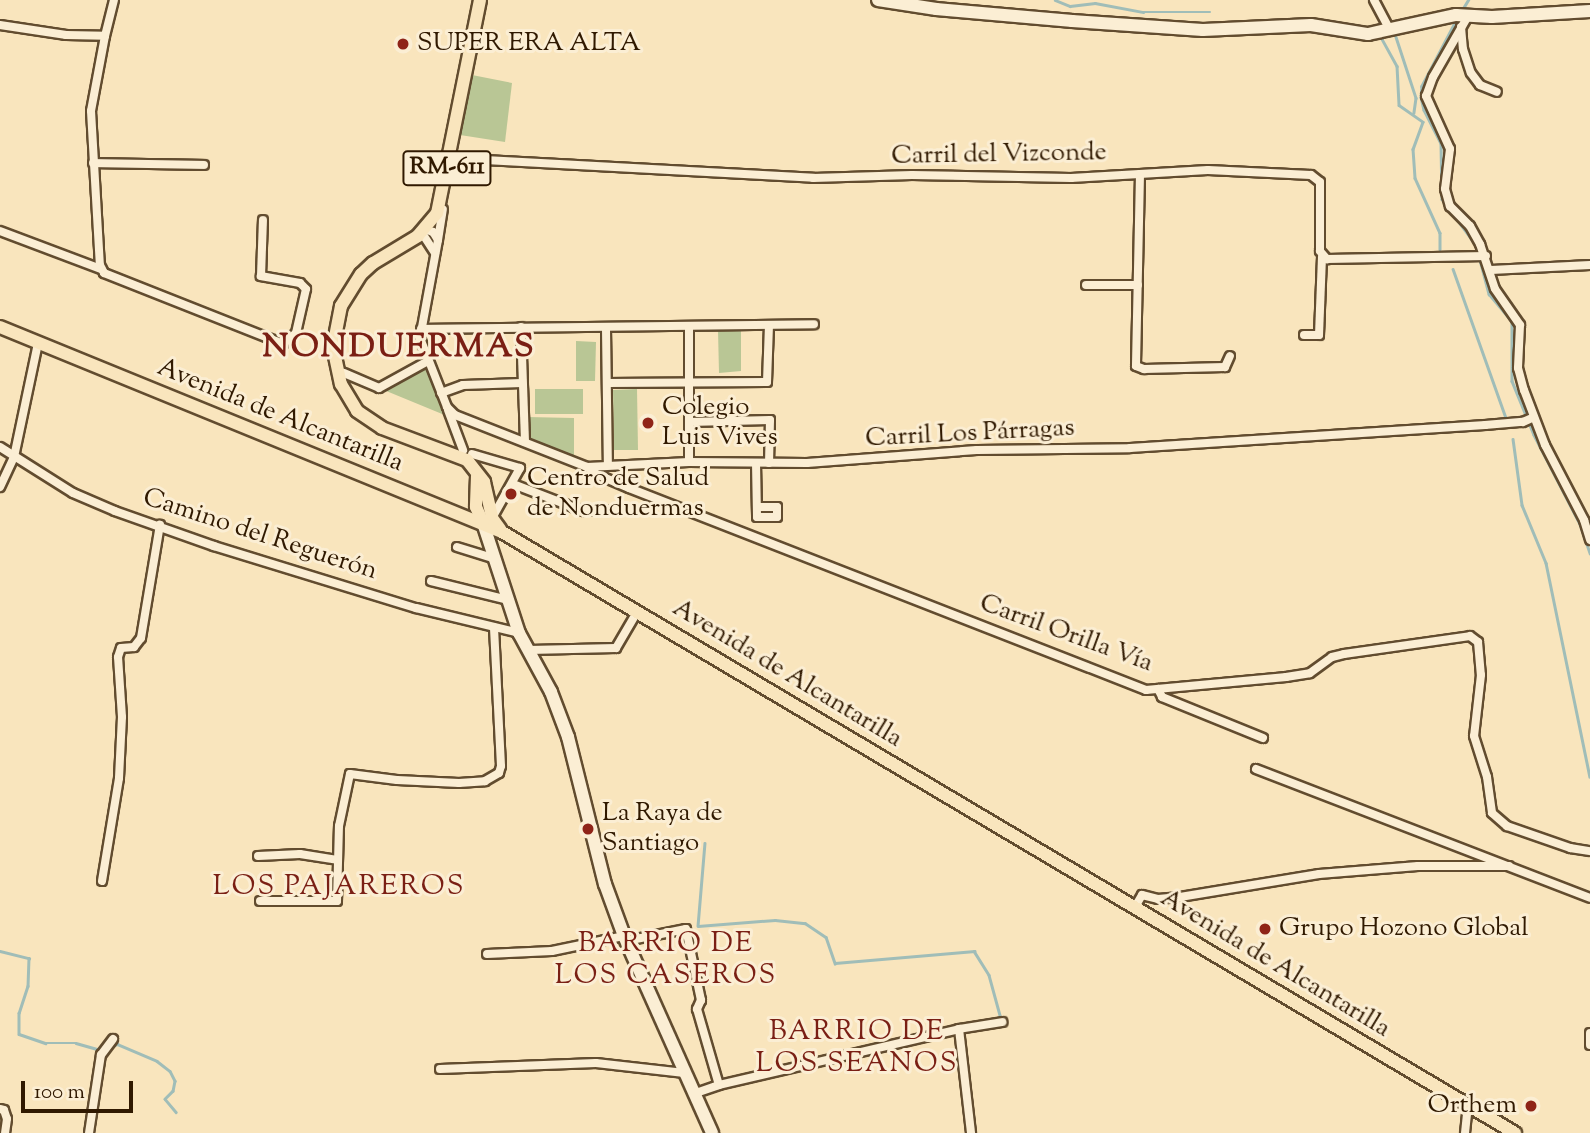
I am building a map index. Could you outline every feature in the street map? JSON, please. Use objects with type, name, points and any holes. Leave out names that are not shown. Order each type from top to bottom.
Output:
[{"type":"main road","name":"RM-611","points":[[469,456],[388,430],[366,418],[348,398],[334,359],[336,320],[354,283],[373,263],[424,231],[437,213],[442,200],[480,0]]},
{"type":"main road","points":[[878,0],[936,9],[1203,30],[1311,25],[1368,34],[1461,19],[1590,11]]},
{"type":"main road","name":"Avenida de Alcantarilla","points":[[0,327],[455,510],[488,516],[502,532],[1515,1133]]},
{"type":"main road","points":[[455,510],[468,509],[476,503],[479,484],[469,456]]},
{"type":"main road","points":[[469,456],[484,482],[495,559],[519,633],[551,692],[568,737],[605,884],[625,938],[712,1133]]},
{"type":"main road","points":[[476,503],[488,516]]},
{"type":"street","points":[[102,270],[91,111],[114,0]]},
{"type":"street","points":[[1374,0],[1391,30]]},
{"type":"street","points":[[1461,19],[1463,50],[1471,73],[1480,85],[1497,92]]},
{"type":"street","points":[[1461,19],[1426,96],[1450,149],[1445,189],[1450,206],[1470,226],[1486,257],[1495,289],[1520,325],[1518,368],[1534,417],[1589,534]]},
{"type":"street","points":[[0,25],[66,36],[105,36]]},
{"type":"street","name":"Carril del Vizconde","points":[[448,158],[813,178],[912,175],[1070,178],[1208,170],[1317,177],[1320,182],[1322,256]]},
{"type":"street","points":[[93,163],[204,165]]},
{"type":"street","points":[[1140,174],[1136,366],[1144,369],[1226,367],[1230,356]]},
{"type":"street","points":[[442,200],[438,240],[421,329],[421,344],[469,456],[520,468],[513,484],[488,516]]},
{"type":"street","points":[[0,232],[102,270],[114,279],[283,344],[296,333],[306,289],[300,283],[261,276],[263,220]]},
{"type":"street","points":[[424,231],[433,232],[438,240]]},
{"type":"street","points":[[424,231],[435,253]]},
{"type":"street","points":[[1304,335],[1319,335],[1322,256],[1486,257]]},
{"type":"street","points":[[1490,270],[1590,265]]},
{"type":"street","points":[[1086,285],[1138,285]]},
{"type":"street","points":[[421,329],[606,329],[814,324]]},
{"type":"street","points":[[607,383],[767,382],[769,326]]},
{"type":"street","points":[[521,327],[525,442]]},
{"type":"street","points":[[689,327],[689,462]]},
{"type":"street","points":[[606,329],[608,465]]},
{"type":"street","points":[[0,487],[14,457],[38,343]]},
{"type":"street","points":[[344,373],[379,388],[428,361]]},
{"type":"street","points":[[442,393],[463,385],[522,383]]},
{"type":"street","name":"Carril Los Párragas","points":[[447,407],[455,415],[587,467],[689,462],[872,460],[977,450],[1130,449],[1523,422],[1534,417]]},
{"type":"street","points":[[689,422],[771,420],[769,463]]},
{"type":"street","name":"Camino del Reguerón","points":[[0,447],[73,493],[214,546],[416,608],[519,633]]},
{"type":"street","points":[[756,463],[757,507]]},
{"type":"street","name":"Carril Orilla Vía","points":[[587,467],[596,474],[629,488],[1134,687],[1158,689],[1286,677],[1310,673],[1332,657],[1344,654],[1470,636],[1478,642],[1481,675],[1474,736],[1487,777],[1492,813],[1507,826],[1570,848],[1590,851]]},
{"type":"street","points":[[513,484],[583,511],[622,510]]},
{"type":"street","points":[[102,881],[119,778],[122,717],[118,657],[121,648],[134,647],[141,638],[160,525]]},
{"type":"street","points":[[457,547],[495,559]]},
{"type":"street","points":[[430,581],[508,600]]},
{"type":"street","points":[[529,650],[616,648],[637,612]]},
{"type":"street","points":[[336,860],[341,806],[350,774],[397,780],[459,783],[485,781],[499,774],[501,766],[494,627]]},
{"type":"street","points":[[1158,689],[1162,697],[1263,738]]},
{"type":"street","points":[[1256,769],[1590,898]]},
{"type":"street","points":[[258,856],[300,854],[340,862],[337,901],[260,901]]},
{"type":"street","points":[[1135,907],[1142,895],[1158,900],[1332,873],[1418,866],[1509,866]]},
{"type":"street","points":[[487,954],[552,951],[686,929],[701,1000],[697,1009],[719,1085]]},
{"type":"street","points":[[694,1094],[719,1085],[959,1028],[1002,1022]]},
{"type":"street","points":[[959,1028],[971,1133]]},
{"type":"street","points":[[1590,1033],[1590,1045]]},
{"type":"street","points":[[89,1133],[101,1055],[113,1039]]},
{"type":"street","points":[[440,1069],[596,1063],[684,1073]]},
{"type":"street","points":[[1465,1133],[1468,1105]]},
{"type":"street","points":[[0,1109],[4,1110],[7,1119],[5,1133]]},
{"type":"green space","points":[[472,75],[512,83],[505,142],[460,135]]},
{"type":"green space","points":[[741,329],[741,371],[719,373],[718,330]]},
{"type":"green space","points":[[576,341],[596,342],[595,381],[576,381]]},
{"type":"green space","points":[[428,361],[437,383],[434,388],[447,416],[379,388]]},
{"type":"green space","points":[[535,389],[583,389],[583,414],[535,414]]},
{"type":"green space","points":[[637,389],[638,450],[614,450],[613,390]]},
{"type":"green space","points":[[527,417],[574,418],[574,457],[527,439]]},
{"type":"waterway","points":[[1055,0],[1070,6],[1095,3],[1143,12],[1210,12]]},
{"type":"waterway","points":[[1462,10],[1468,0]]},
{"type":"waterway","points":[[1457,19],[1422,86],[1421,97],[1424,110],[1441,143],[1442,199],[1476,245],[1489,294],[1512,321],[1512,381],[1534,435],[1580,524],[1590,553]]},
{"type":"waterway","points":[[1396,37],[1416,98],[1414,113]]},
{"type":"waterway","points":[[1382,39],[1397,66],[1399,105],[1423,122],[1413,149],[1415,178],[1440,233],[1440,249]]},
{"type":"waterway","points":[[1453,269],[1506,418]]},
{"type":"waterway","points":[[1513,439],[1522,505],[1546,563],[1590,777]]},
{"type":"waterway","points":[[705,843],[698,926],[775,920],[805,923],[826,937],[835,963],[974,951],[989,975],[1001,1019]]},
{"type":"waterway","points":[[0,951],[29,958],[28,986],[19,1013],[19,1034],[45,1043],[76,1043],[101,1050]]},
{"type":"waterway","points":[[111,1047],[117,1044],[157,1061],[170,1071],[175,1081],[173,1091],[165,1099],[176,1112]]},
{"type":"place","name":"SUPER ERA ALTA","points":[[403,44]]},
{"type":"place","name":"Colegio Luis Vives","points":[[648,423]]},
{"type":"place","name":"Centro de Salud de Nonduermas","points":[[511,494]]},
{"type":"place","name":"La Raya de Santiago","points":[[588,829]]},
{"type":"place","name":"Grupo Hozono Global","points":[[1265,929]]},
{"type":"place","name":"Orthem","points":[[1531,1106]]},
{"type":"district","name":"NONDUERMAS","points":[[399,349]]},
{"type":"district","name":"LOS PAJAREROS","points":[[339,887]]},
{"type":"district","name":"BARRIO DE LOS CASEROS","points":[[666,960]]},
{"type":"district","name":"BARRIO DE LOS SEANOS","points":[[857,1048]]}]
